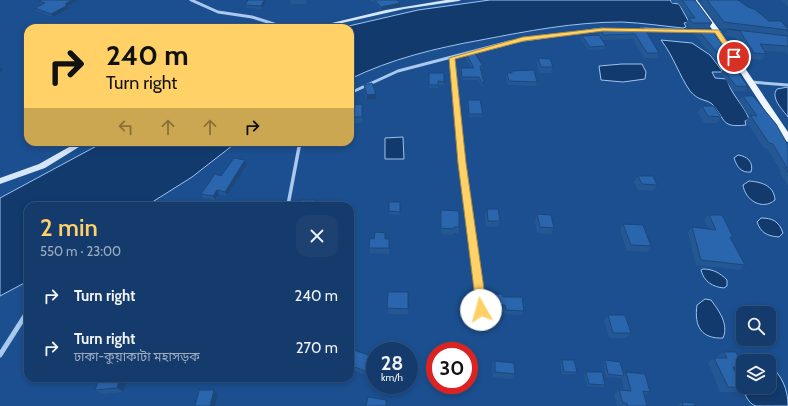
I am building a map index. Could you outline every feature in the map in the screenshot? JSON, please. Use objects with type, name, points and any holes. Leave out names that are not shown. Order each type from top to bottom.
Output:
[{"type":"main road","points":[[694,0],[751,82],[788,139]]},
{"type":"street","points":[[191,0],[218,12],[252,17],[274,24]]},
{"type":"street","points":[[332,24],[427,3],[459,0]]},
{"type":"street","points":[[354,91],[398,71],[523,39],[603,29]]},
{"type":"street","points":[[634,29],[701,31]]},
{"type":"street","points":[[452,58],[462,163],[481,310]]},
{"type":"street","points":[[751,82],[788,85]]},
{"type":"street","points":[[0,181],[42,166],[76,146]]},
{"type":"street","points":[[289,202],[299,146]]},
{"type":"street","points":[[0,355],[24,317]]},
{"type":"water","points":[[490,0],[670,0],[672,3],[679,4],[689,22],[684,23],[686,27],[683,28],[622,22],[604,22],[534,30],[464,43],[431,51],[398,60],[354,77],[354,25],[418,10]]},
{"type":"water","points":[[661,40],[692,43],[710,55],[723,72],[712,72],[715,78],[727,79],[731,90],[747,114],[749,119],[745,121],[746,125],[738,126],[728,124],[711,103],[693,95]]},
{"type":"water","points":[[642,64],[646,72],[645,79],[623,82],[601,80],[599,66]]},
{"type":"water","points":[[788,87],[788,117],[778,104],[775,92],[777,89]]},
{"type":"water","points":[[403,137],[404,159],[385,159],[385,138]]},
{"type":"water","points":[[97,146],[232,146],[192,177],[152,202],[24,202],[24,283],[0,296],[0,198]]},
{"type":"water","points":[[738,155],[747,158],[751,162],[751,172],[745,172],[738,167],[734,158]]},
{"type":"water","points":[[749,181],[766,185],[772,191],[775,200],[765,204],[755,202],[744,190],[743,185]]},
{"type":"water","points":[[761,218],[775,221],[783,233],[779,237],[771,236],[765,233],[760,229],[757,222]]},
{"type":"water","points":[[707,269],[722,275],[727,280],[727,286],[724,288],[720,287],[707,281],[702,274],[701,270]]},
{"type":"water","points":[[705,299],[711,300],[722,318],[725,328],[723,338],[715,338],[704,334],[698,325],[696,312],[697,305]]},
{"type":"water","points":[[776,372],[781,378],[785,388],[788,406],[756,406],[745,394],[776,394]]},
{"type":"building","points":[[72,0],[65,4],[68,5],[51,14],[35,8],[45,3],[39,1]]},
{"type":"building","points":[[248,0],[264,0],[261,6],[245,5]]},
{"type":"building","points":[[375,0],[397,0],[400,3],[381,7]]},
{"type":"building","points":[[682,0],[695,0],[712,23],[692,23],[689,18],[695,18]]},
{"type":"building","points":[[707,0],[738,0],[754,9],[769,21],[781,21],[788,28],[788,30],[724,22]]},
{"type":"building","points":[[599,28],[630,28],[633,31],[631,28],[644,28],[659,53],[647,53],[635,34],[604,35]]},
{"type":"building","points":[[697,29],[711,29],[728,53],[722,58]]},
{"type":"building","points":[[728,29],[788,36],[788,46],[760,44],[766,54],[754,53],[740,31]]},
{"type":"building","points":[[599,35],[606,46],[590,47],[582,36]]},
{"type":"building","points":[[474,52],[483,66],[480,66],[484,83],[482,83],[479,77],[462,77],[461,68],[474,68],[466,54]]},
{"type":"building","points":[[538,58],[550,59],[553,67],[541,67]]},
{"type":"building","points":[[723,69],[736,69],[748,87],[736,86]]},
{"type":"building","points":[[534,70],[537,82],[509,81],[507,73],[512,73],[512,71]]},
{"type":"building","points":[[429,73],[444,73],[444,82],[438,81],[438,85],[429,85]]},
{"type":"building","points":[[372,83],[376,94],[367,95],[364,85]]},
{"type":"building","points":[[743,96],[753,96],[776,124],[788,145],[788,172],[773,144],[769,143],[750,115],[757,116]]},
{"type":"building","points":[[468,100],[480,100],[483,114],[469,114]]},
{"type":"building","points":[[362,104],[362,117],[354,117],[354,105]]},
{"type":"building","points":[[702,106],[714,106],[721,117],[708,116]]},
{"type":"building","points":[[234,158],[245,160],[225,192],[217,190],[213,196],[201,194],[215,174],[221,176]]},
{"type":"building","points":[[638,176],[653,176],[657,185],[642,184]]},
{"type":"building","points":[[301,200],[315,200],[315,202],[301,202]]},
{"type":"building","points":[[389,202],[400,202],[400,212],[389,211]]},
{"type":"building","points":[[487,209],[498,209],[500,221],[488,221]]},
{"type":"building","points":[[441,210],[459,211],[459,227],[454,227],[454,229],[441,228]]},
{"type":"building","points":[[537,214],[551,215],[554,228],[540,227]]},
{"type":"building","points":[[709,215],[722,215],[733,237],[730,237],[745,265],[701,260],[692,227],[716,230]]},
{"type":"building","points":[[623,224],[643,225],[651,246],[631,245]]},
{"type":"building","points":[[375,232],[385,233],[385,239],[389,239],[389,248],[369,248],[370,238],[374,239]]},
{"type":"building","points":[[388,292],[408,292],[408,309],[387,308]]},
{"type":"building","points":[[491,294],[502,294],[503,297],[522,297],[524,311],[506,310],[505,305],[492,305]]},
{"type":"building","points":[[608,315],[625,315],[631,333],[613,333]]},
{"type":"building","points":[[354,350],[366,354],[365,371],[354,367]]},
{"type":"building","points":[[724,352],[736,352],[736,367],[733,367],[736,373],[736,388],[728,387],[714,358],[727,358]]},
{"type":"building","points":[[562,360],[574,360],[577,372],[564,372]]},
{"type":"building","points":[[605,360],[620,362],[624,376],[608,374]]},
{"type":"building","points":[[495,361],[514,363],[515,374],[495,372]]},
{"type":"building","points":[[586,372],[602,372],[605,385],[589,384]]},
{"type":"building","points":[[626,372],[645,374],[650,392],[643,391],[647,406],[627,406],[627,403],[623,403],[619,390],[631,391]]},
{"type":"building","points":[[98,382],[119,382],[117,388],[95,390]]},
{"type":"building","points":[[199,390],[214,390],[210,406],[195,406]]},
{"type":"building","points":[[368,397],[386,400],[386,406],[366,406]]},
{"type":"building","points":[[682,402],[694,403],[695,406],[683,406]]},
{"type":"route","points":[[481,310],[462,163],[452,58],[523,39],[603,29],[717,31],[734,57]]}]
